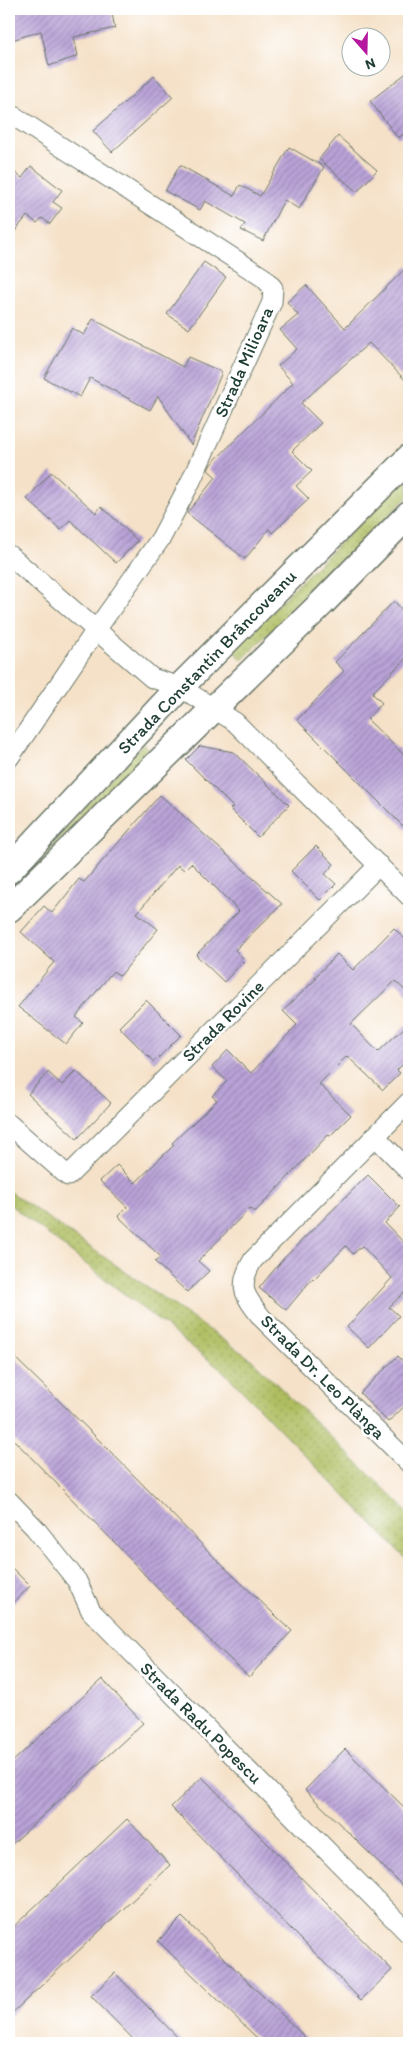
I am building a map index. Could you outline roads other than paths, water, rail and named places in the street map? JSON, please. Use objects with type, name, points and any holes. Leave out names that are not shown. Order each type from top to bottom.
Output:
[{"type":"main road","name":"Strada Constantin Brâncoveanu","points":[[9,870],[180,687],[409,458]]},
{"type":"main road","name":"Strada Constantin Brâncoveanu","points":[[9,909],[214,710],[409,514]]},
{"type":"street","name":"Strada Milioara","points":[[9,113],[264,278],[273,288],[272,302],[178,509],[161,538],[9,758]]},
{"type":"street","points":[[9,555],[152,678],[180,687],[235,722],[409,896]]},
{"type":"street","name":"Strada Rovine","points":[[9,1124],[68,1176],[379,865]]},
{"type":"street","points":[[409,1102],[375,1136],[409,1171]]},
{"type":"street","name":"Strada Dr. Leo Plànga","points":[[375,1136],[253,1260],[246,1273],[243,1287],[250,1302],[262,1318],[409,1463]]},
{"type":"street","name":"Strada Radu Popescu","points":[[9,1501],[35,1528],[77,1581],[91,1611],[409,1934]]}]
